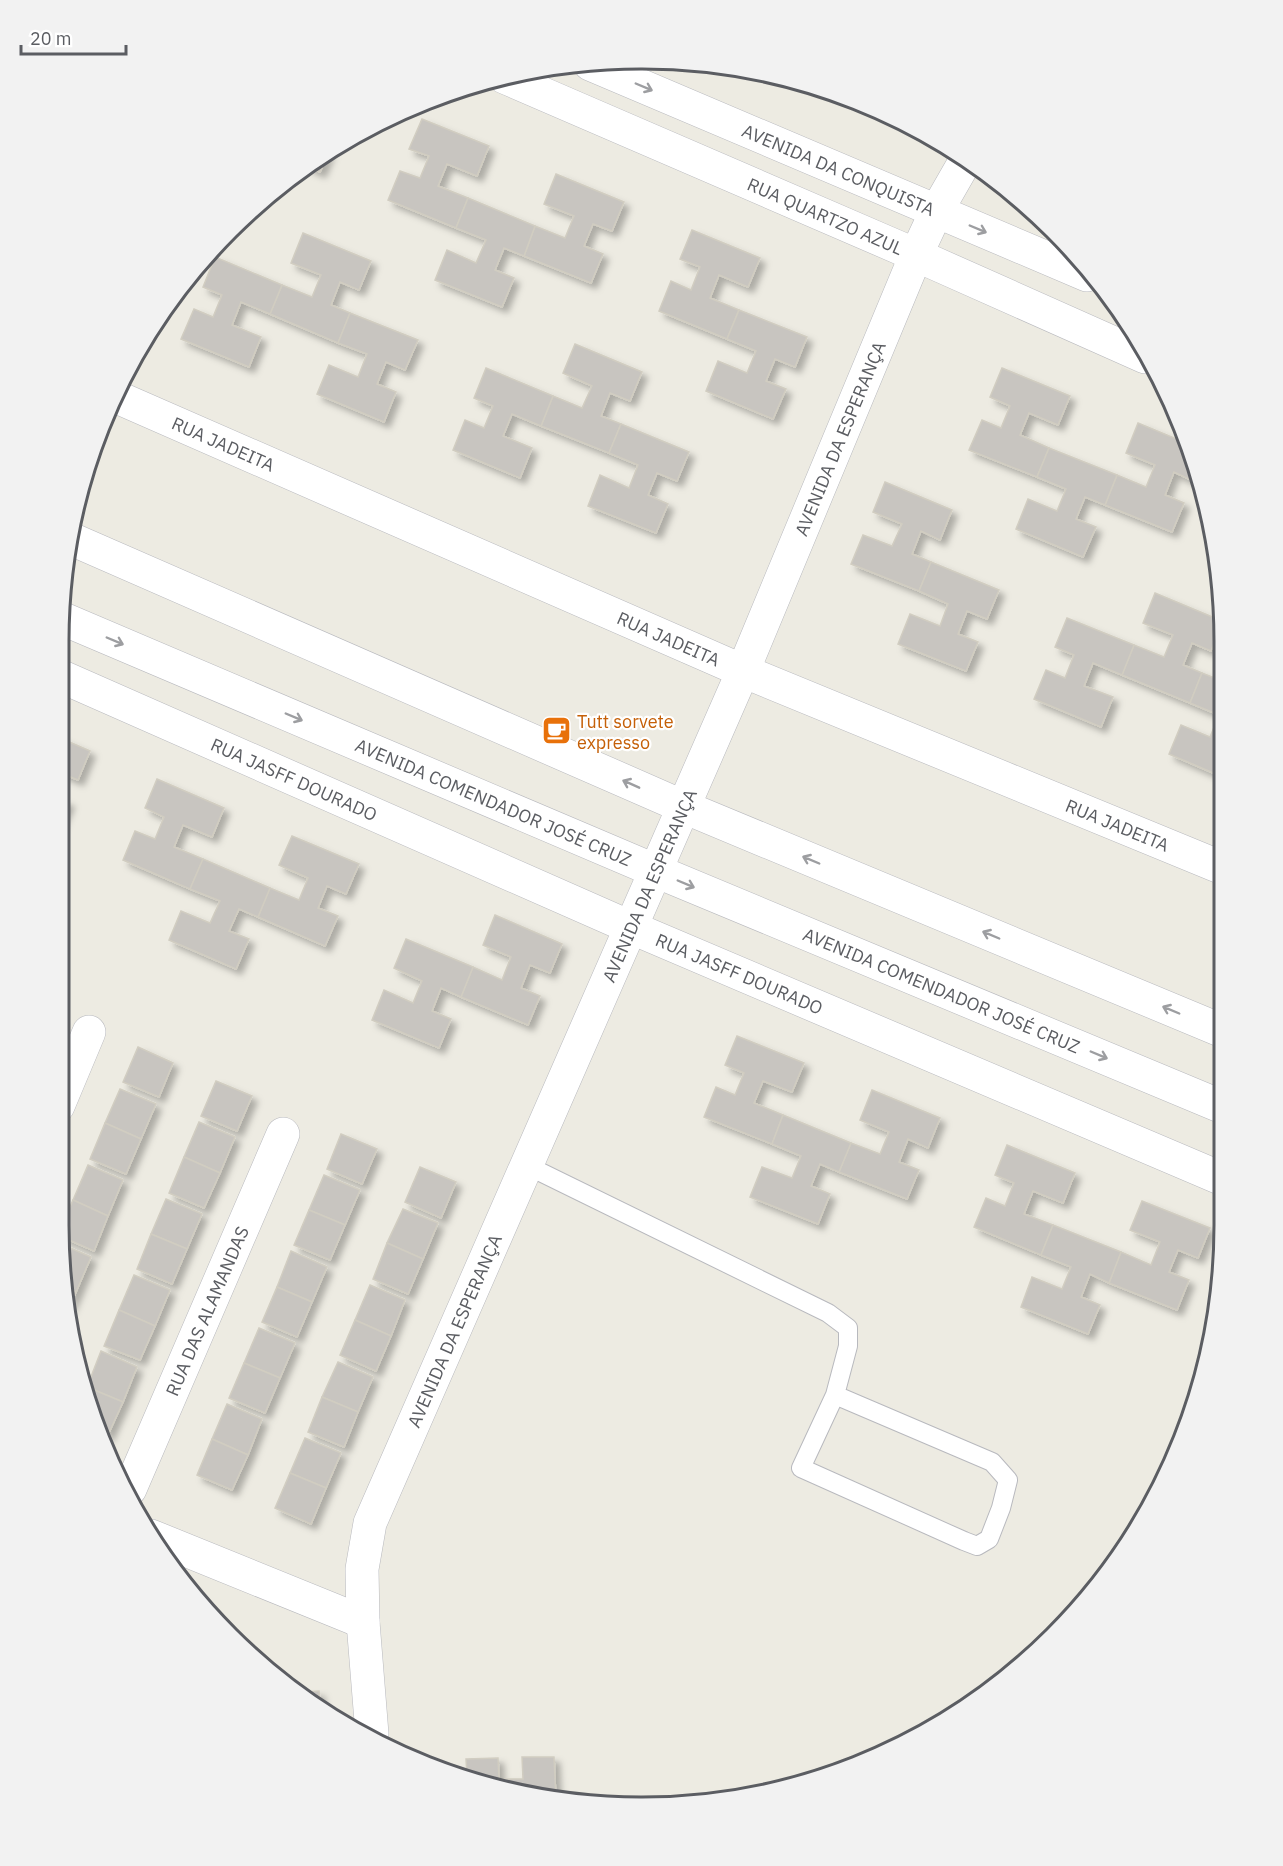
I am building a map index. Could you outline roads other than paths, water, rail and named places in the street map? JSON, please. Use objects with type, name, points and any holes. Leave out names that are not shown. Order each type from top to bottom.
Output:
[{"type":"street","name":"AVENIDA DA CONQUISTA","points":[[604,70],[1078,271]]},
{"type":"street","name":"RUA QUARTZO AZUL","points":[[518,83],[1136,353]]},
{"type":"street","name":"AVENIDA DA ESPERANÇA","points":[[372,1729],[363,1622],[362,1569],[370,1523],[743,670],[916,255],[962,166]]},
{"type":"street","name":"RUA JADEITA","points":[[123,400],[743,670],[1214,865]]},
{"type":"street","points":[[78,542],[684,807],[1214,1028]]},
{"type":"street","name":"AVENIDA COMENDADOR JOSÉ CRUZ","points":[[70,622],[656,872],[1214,1104]]},
{"type":"street","name":"RUA JASFF DOURADO","points":[[69,680],[630,927],[1214,1176]]},
{"type":"street","points":[[69,1080],[89,1032]]},
{"type":"street","name":"RUA DAS ALAMANDAS","points":[[132,1485],[283,1134]]},
{"type":"street","points":[[164,1541],[363,1622]]},
{"type":"lane","points":[[526,1165],[828,1313],[848,1328],[848,1346],[835,1395],[801,1468],[964,1541],[978,1546],[989,1539],[1001,1508],[1008,1480],[992,1462],[835,1395]]},
{"type":"place","name":"Tutt sorvete expresso","points":[[556,731]]}]
